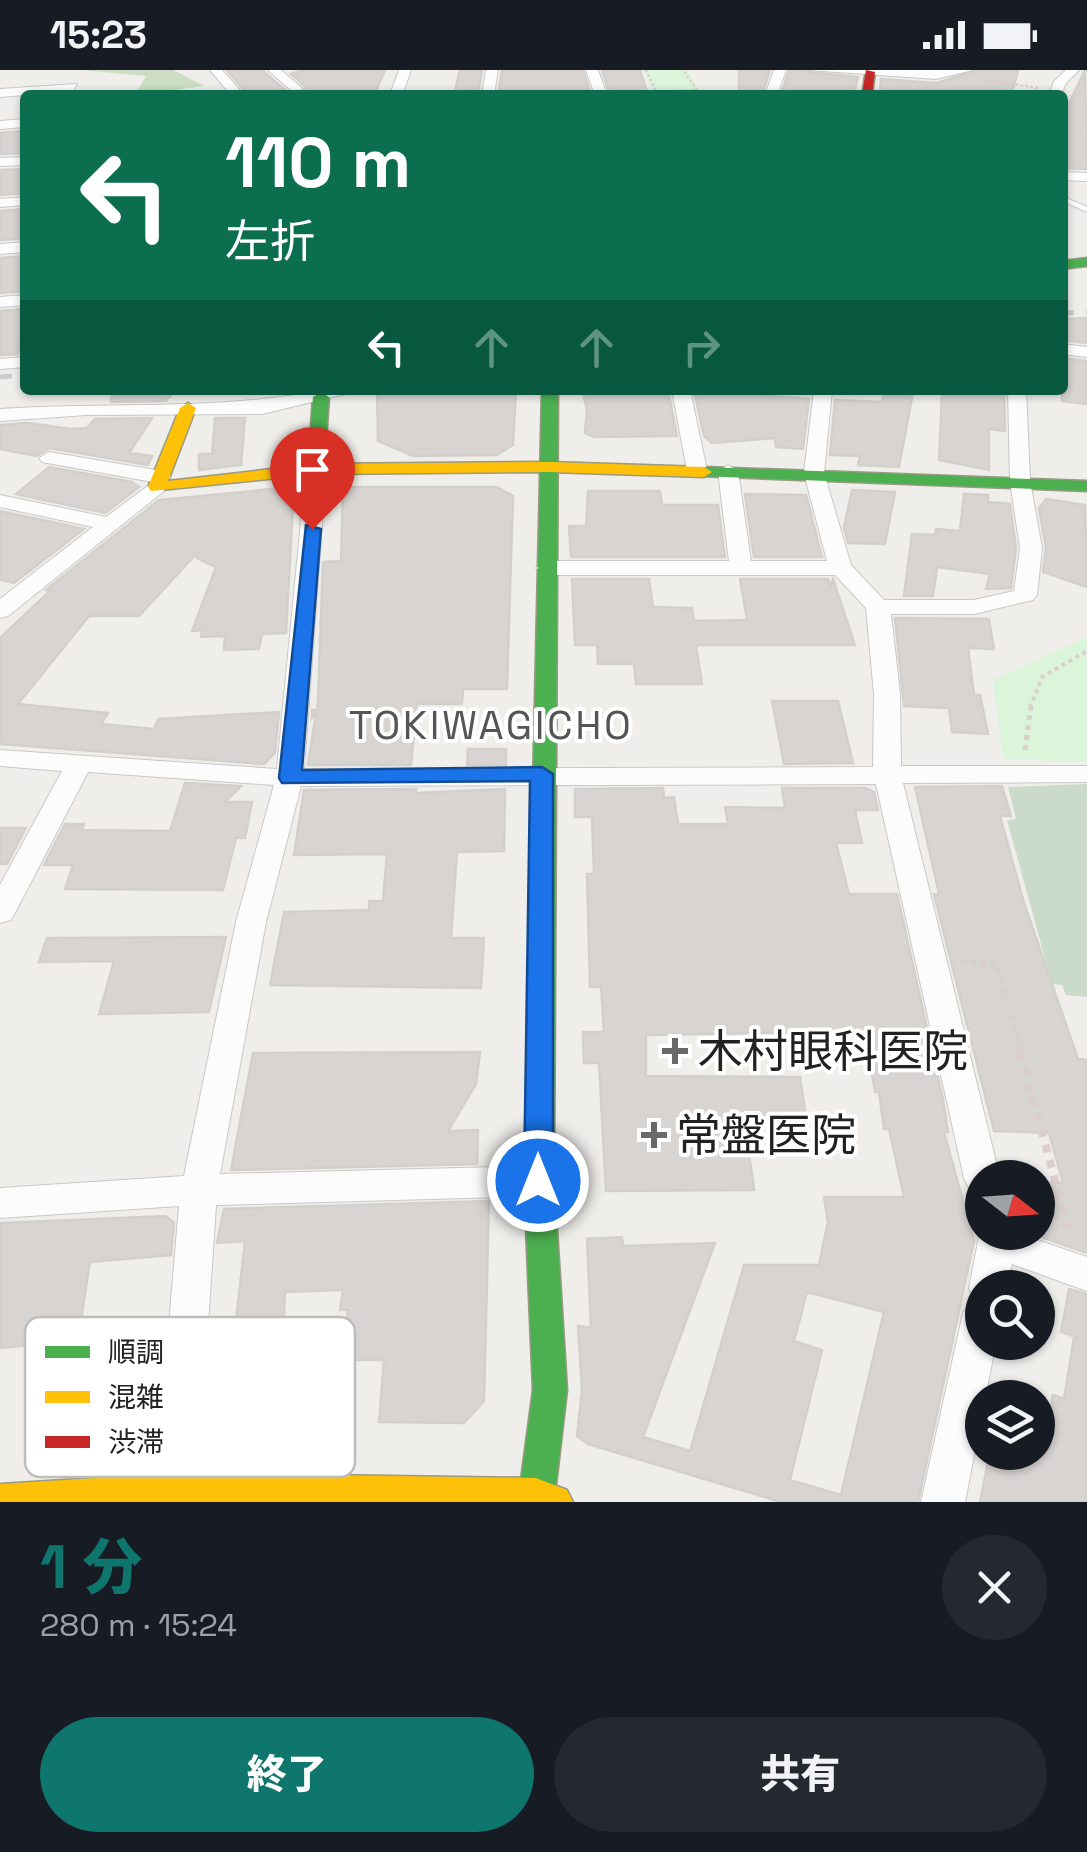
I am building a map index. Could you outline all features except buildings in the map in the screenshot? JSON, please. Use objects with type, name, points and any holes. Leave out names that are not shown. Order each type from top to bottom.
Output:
[{"type":"street","points":[[216,70],[234,90]]},
{"type":"street","points":[[274,70],[297,89]]},
{"type":"street","points":[[814,70],[868,84],[967,70]]},
{"type":"street","points":[[1057,90],[1073,70]]},
{"type":"street","points":[[29,90],[73,87]]},
{"type":"street","points":[[0,415],[262,408],[330,395]]},
{"type":"street","points":[[0,1501],[176,1490],[542,1500],[550,1390],[538,1181],[550,395]]},
{"type":"street","points":[[682,395],[697,470]]},
{"type":"street","points":[[822,395],[814,473],[841,568],[878,606],[887,694],[887,774],[978,1160]]},
{"type":"street","points":[[878,606],[974,607],[1024,595],[1031,548],[1020,482],[1017,395]]},
{"type":"street","points":[[189,1317],[199,1190],[251,922],[290,778],[321,397]]},
{"type":"street","points":[[0,611],[159,482],[188,408]]},
{"type":"street","points":[[49,458],[159,482],[316,469],[550,467],[814,473],[1087,486]]},
{"type":"street","points":[[728,471],[741,568]]},
{"type":"street","points":[[0,501],[109,524]]},
{"type":"street","points":[[547,568],[841,568]]},
{"type":"street","points":[[0,758],[290,778],[1087,774]]},
{"type":"street","points":[[0,912],[79,764]]},
{"type":"street","points":[[0,1203],[199,1190],[538,1181]]},
{"type":"street","points":[[1026,1250],[1084,1273]]},
{"type":"street","points":[[942,1502],[972,1360]]},
{"type":"street","points":[[176,1490],[177,1477]]},
{"type":"path","points":[[948,74],[1038,90]]},
{"type":"path","points":[[1023,773],[1026,720],[1042,677],[1087,651]]},
{"type":"path","points":[[933,960],[996,964],[1084,1273]]},
{"type":"green space","points":[[82,70],[173,70],[204,86],[138,90],[146,76]]},
{"type":"green space","points":[[644,70],[686,70],[700,90],[652,90]]},
{"type":"green space","points":[[1087,637],[1087,762],[1003,759],[993,680]]},
{"type":"green space","points":[[1087,784],[1087,997],[1066,995],[1062,985],[1052,984],[1007,820],[1016,819],[1008,787]]},
{"type":"railway","points":[[1068,313],[1087,312]]},
{"type":"railway","points":[[0,377],[20,375]]},
{"type":"traffic: fast","points":[[1068,264],[1087,262]]},
{"type":"traffic: fast","points":[[536,1502],[550,1390],[539,1181],[550,395]]},
{"type":"traffic: fast","points":[[316,469],[321,397]]},
{"type":"traffic: fast","points":[[704,472],[1087,486]]},
{"type":"traffic: slow","points":[[188,408],[157,487],[316,469],[550,467],[704,472]]},
{"type":"traffic: slow","points":[[0,1501],[176,1490],[536,1495],[555,1502]]},
{"type":"traffic: jam","points":[[868,90],[870,72]]},
{"type":"place","name":"木村眼科医院","points":[[675,1051]]},
{"type":"place","name":"常盤医院","points":[[654,1135]]},
{"type":"district","name":"TOKIWAGICHO","points":[[491,725]]},
{"type":"route","points":[[312,529],[290,778],[542,774],[538,1181]]}]
